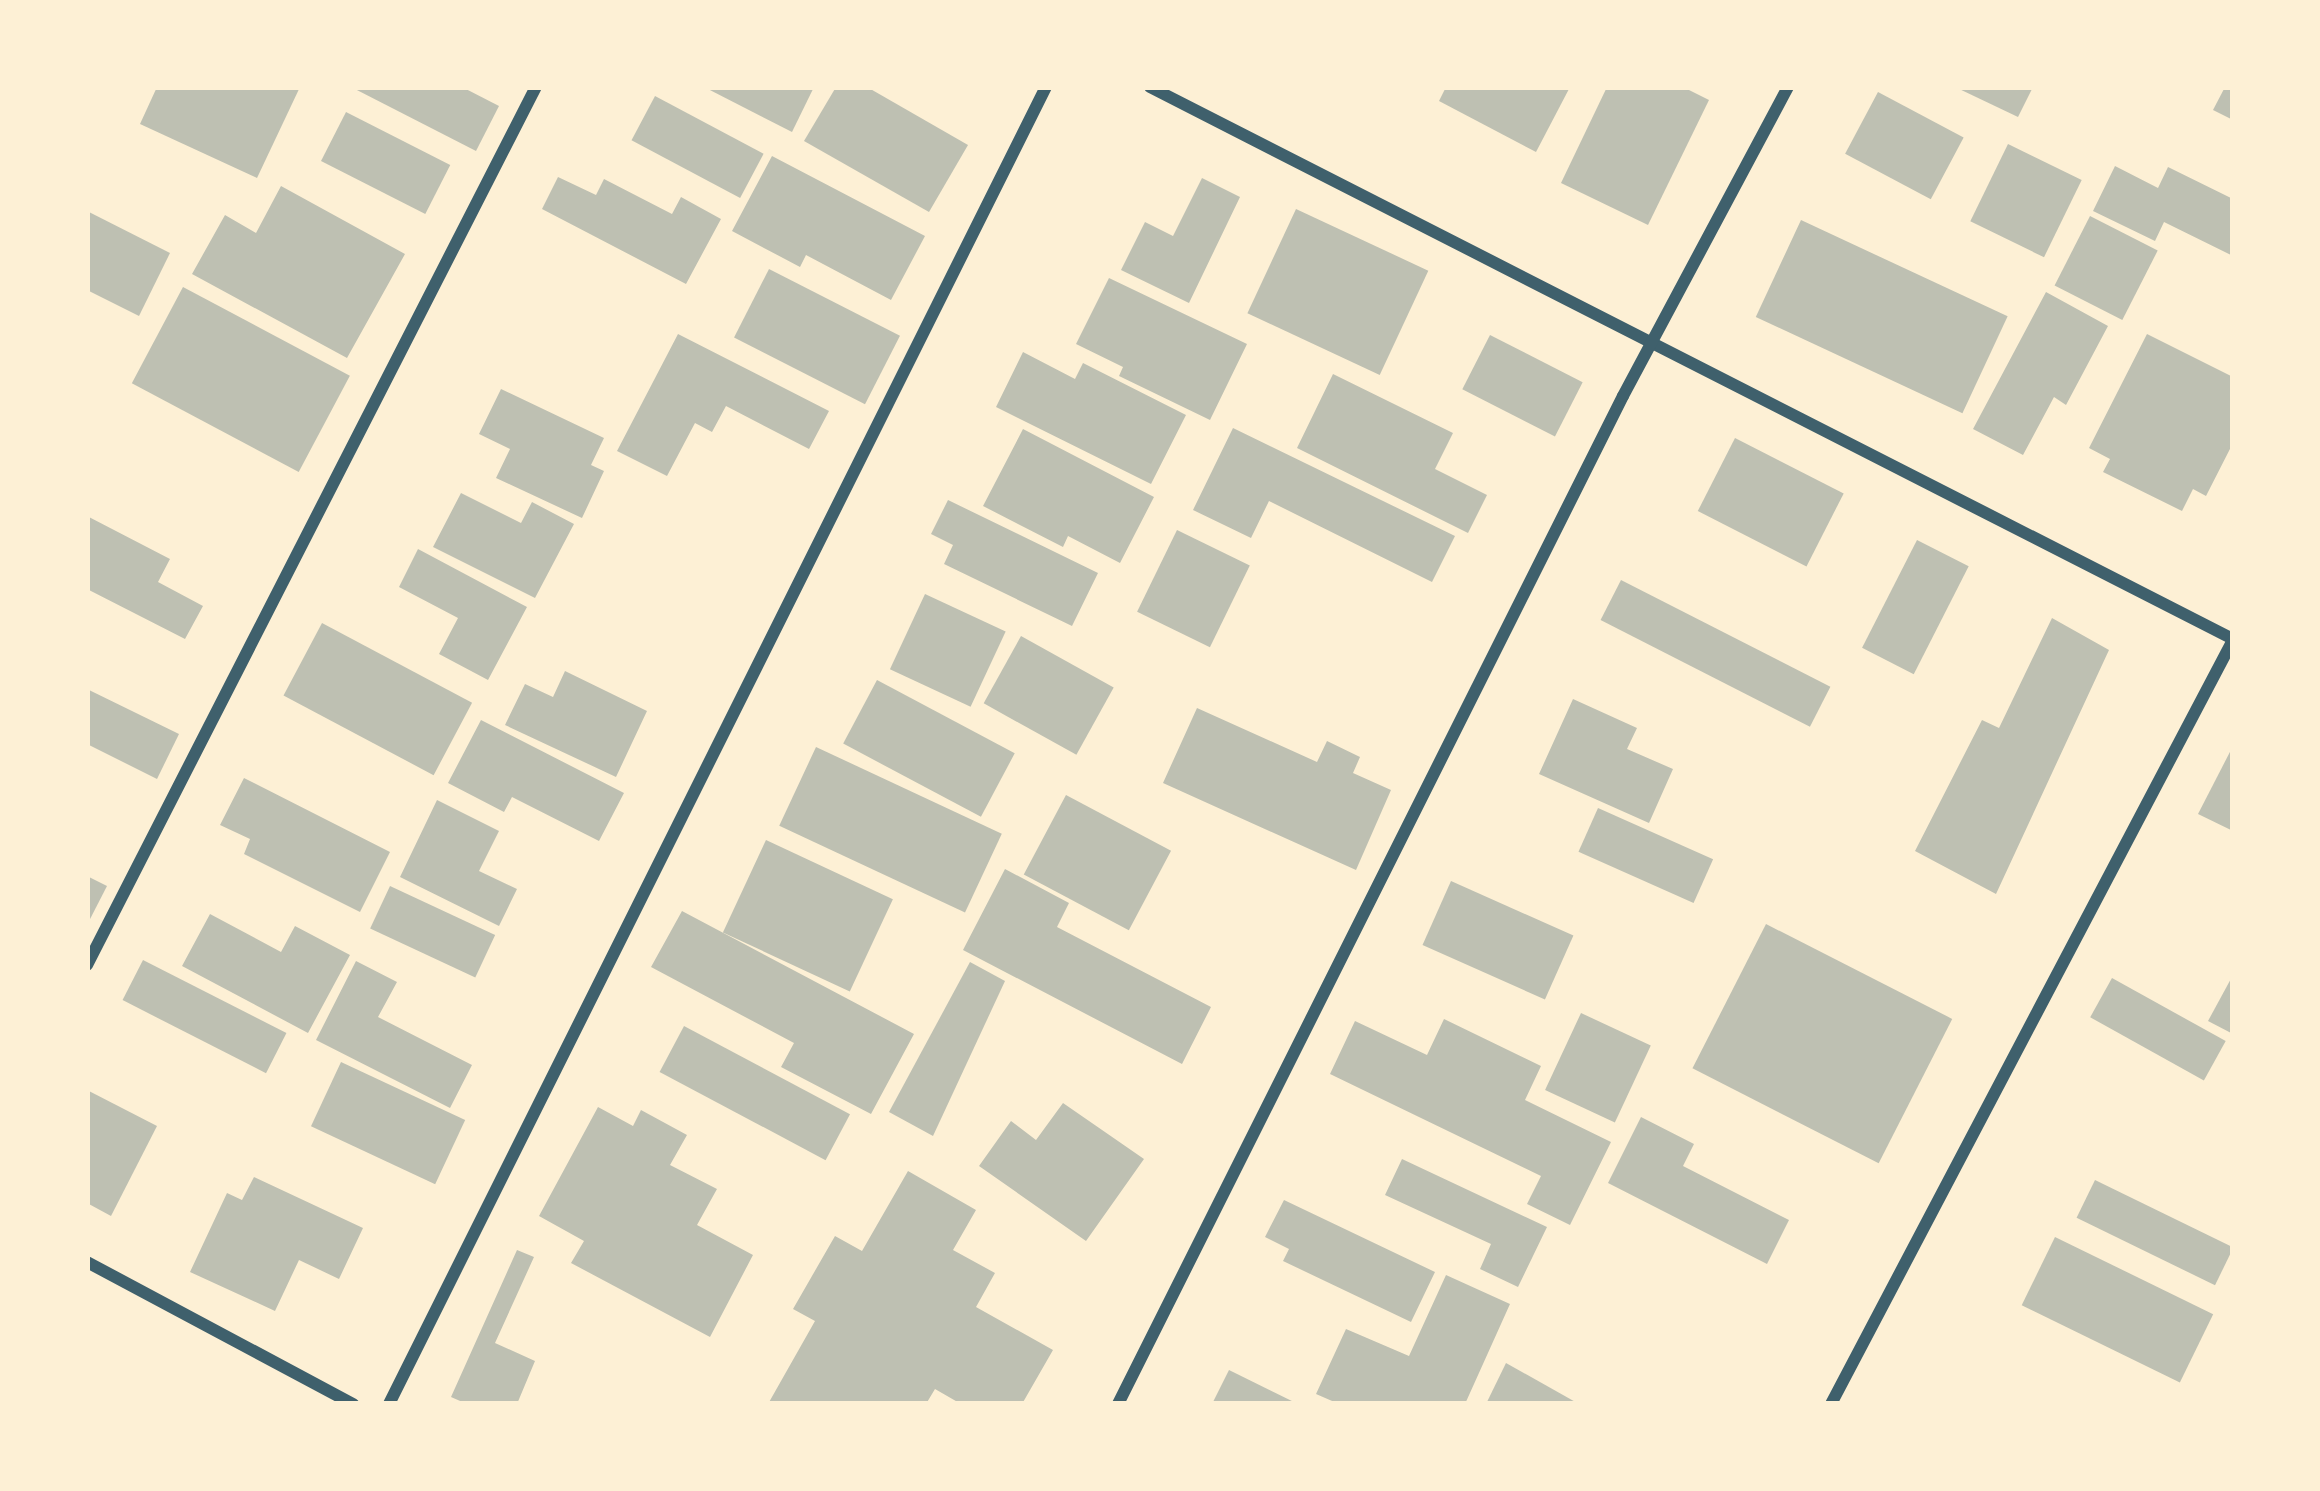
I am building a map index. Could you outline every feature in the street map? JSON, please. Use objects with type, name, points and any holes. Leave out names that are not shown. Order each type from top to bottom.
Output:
[{"type":"street","points":[[87,965],[536,87]]},
{"type":"street","points":[[389,1404],[1046,87]]},
{"type":"street","points":[[1150,87],[2233,640],[1831,1404]]},
{"type":"street","points":[[1118,1404],[1652,340],[1788,87]]},
{"type":"street","points":[[87,1262],[353,1404]]},
{"type":"building","points":[[157,87],[300,87],[257,178],[140,124]]},
{"type":"building","points":[[351,87],[462,87],[499,106],[476,151]]},
{"type":"building","points":[[704,87],[814,87],[792,132]]},
{"type":"building","points":[[836,87],[867,87],[968,145],[929,212],[804,141]]},
{"type":"building","points":[[1446,87],[1570,87],[1536,152],[1439,101]]},
{"type":"building","points":[[1607,87],[1683,87],[1709,100],[1648,225],[1561,183]]},
{"type":"building","points":[[1955,87],[2033,87],[2018,117]]},
{"type":"building","points":[[2225,87],[2233,87],[2233,120],[2213,110]]},
{"type":"building","points":[[1878,92],[1964,138],[1931,199],[1845,154]]},
{"type":"building","points":[[655,96],[764,154],[740,198],[632,140]]},
{"type":"building","points":[[346,112],[450,165],[425,214],[321,161]]},
{"type":"building","points":[[2008,144],[2082,180],[2044,257],[1970,221]]},
{"type":"building","points":[[772,156],[925,236],[891,300],[806,255],[800,267],[732,231]]},
{"type":"building","points":[[2115,166],[2158,188],[2168,167],[2233,199],[2233,256],[2164,222],[2155,241],[2093,211]]},
{"type":"building","points":[[558,177],[596,195],[604,179],[672,214],[681,197],[721,219],[686,284],[542,209]]},
{"type":"building","points":[[1202,178],[1240,197],[1189,303],[1121,270],[1145,222],[1173,236]]},
{"type":"building","points":[[281,186],[405,254],[347,358],[192,274],[225,215],[256,233]]},
{"type":"building","points":[[1296,209],[1428,271],[1380,375],[1247,313]]},
{"type":"building","points":[[87,211],[170,253],[139,316],[87,290]]},
{"type":"building","points":[[2090,216],[2158,251],[2122,320],[2055,285]]},
{"type":"building","points":[[1801,220],[2008,316],[1962,413],[1756,317]]},
{"type":"building","points":[[769,269],[900,336],[865,404],[734,338]]},
{"type":"building","points":[[1109,278],[1247,344],[1210,420],[1119,376],[1123,367],[1076,344]]},
{"type":"building","points":[[183,287],[350,376],[299,472],[132,383]]},
{"type":"building","points":[[2046,292],[2108,326],[2066,405],[2054,397],[2023,455],[1973,429]]},
{"type":"building","points":[[678,334],[829,411],[809,449],[726,406],[712,432],[695,423],[667,476],[617,451]]},
{"type":"building","points":[[2147,334],[2233,377],[2233,443],[2206,496],[2193,489],[2182,511],[2103,472],[2110,459],[2089,448]]},
{"type":"building","points":[[1490,335],[1583,382],[1555,437],[1462,389]]},
{"type":"building","points":[[1023,352],[1075,379],[1083,363],[1186,415],[1151,484],[996,407]]},
{"type":"building","points":[[1333,374],[1453,433],[1435,469],[1487,495],[1468,533],[1297,448]]},
{"type":"building","points":[[501,389],[604,438],[591,465],[604,471],[582,518],[496,478],[510,449],[479,434]]},
{"type":"building","points":[[1233,428],[1455,536],[1432,582],[1269,501],[1251,538],[1193,510]]},
{"type":"building","points":[[1023,429],[1154,497],[1120,563],[1068,536],[1063,547],[983,506]]},
{"type":"building","points":[[1735,438],[1844,493],[1806,566],[1698,511]]},
{"type":"building","points":[[461,493],[521,523],[532,502],[574,524],[535,598],[433,547]]},
{"type":"building","points":[[948,500],[1098,573],[1072,626],[944,564],[953,545],[931,534]]},
{"type":"building","points":[[87,516],[170,559],[158,582],[203,606],[185,639],[87,589]]},
{"type":"building","points":[[1177,530],[1250,566],[1210,647],[1137,612]]},
{"type":"building","points":[[1917,540],[1969,566],[1914,674],[1862,648]]},
{"type":"building","points":[[418,549],[527,607],[488,680],[439,654],[458,618],[399,587]]},
{"type":"building","points":[[1621,580],[1830,687],[1810,727],[1601,620]]},
{"type":"building","points":[[925,594],[1006,632],[971,707],[890,669]]},
{"type":"building","points":[[2052,618],[2109,650],[1996,894],[1915,851],[1982,720],[1999,728]]},
{"type":"building","points":[[322,623],[472,703],[434,775],[284,695]]},
{"type":"building","points":[[1021,636],[1114,687],[1076,755],[984,703]]},
{"type":"building","points":[[565,671],[647,711],[616,777],[505,725],[525,684],[553,697]]},
{"type":"building","points":[[877,680],[1015,753],[981,817],[843,744]]},
{"type":"building","points":[[87,689],[179,734],[157,779],[87,744]]},
{"type":"building","points":[[1573,699],[1637,728],[1627,749],[1673,769],[1649,823],[1539,774]]},
{"type":"building","points":[[1197,708],[1317,762],[1327,741],[1360,757],[1353,773],[1391,790],[1356,870],[1163,783]]},
{"type":"building","points":[[481,720],[624,793],[599,841],[512,797],[504,812],[448,783]]},
{"type":"building","points":[[2233,746],[2233,831],[2198,814]]},
{"type":"building","points":[[816,747],[1002,834],[965,912],[779,826]]},
{"type":"building","points":[[244,778],[390,852],[360,912],[244,854],[250,839],[220,825]]},
{"type":"building","points":[[1066,795],[1171,851],[1129,930],[1024,874]]},
{"type":"building","points":[[437,800],[499,831],[479,871],[517,889],[499,926],[400,877]]},
{"type":"building","points":[[1598,808],[1713,859],[1694,903],[1578,852]]},
{"type":"building","points":[[766,840],[893,899],[850,992],[723,932]]},
{"type":"building","points":[[1005,869],[1069,903],[1057,927],[1211,1007],[1182,1064],[963,950]]},
{"type":"building","points":[[87,876],[107,886],[87,925]]},
{"type":"building","points":[[1451,881],[1573,936],[1545,999],[1423,945]]},
{"type":"building","points":[[390,886],[495,935],[475,978],[370,929]]},
{"type":"building","points":[[682,911],[914,1034],[871,1114],[781,1067],[794,1043],[651,967]]},
{"type":"building","points":[[210,914],[281,952],[295,926],[350,955],[308,1033],[182,966]]},
{"type":"building","points":[[1766,924],[1952,1019],[1879,1163],[1692,1068]]},
{"type":"building","points":[[143,960],[286,1033],[266,1073],[123,1000]]},
{"type":"building","points":[[356,961],[397,982],[378,1017],[472,1065],[450,1108],[316,1040]]},
{"type":"building","points":[[970,962],[1005,981],[933,1136],[889,1112]]},
{"type":"building","points":[[2233,975],[2233,1034],[2208,1021]]},
{"type":"building","points":[[2112,978],[2226,1041],[2204,1080],[2090,1017]]},
{"type":"building","points":[[1581,1013],[1651,1046],[1615,1123],[1545,1090]]},
{"type":"building","points":[[1444,1019],[1541,1066],[1525,1100],[1611,1142],[1570,1225],[1527,1204],[1541,1176],[1330,1074],[1355,1021],[1427,1055]]},
{"type":"building","points":[[684,1026],[850,1114],[826,1160],[660,1072]]},
{"type":"building","points":[[341,1062],[465,1120],[435,1184],[311,1126]]},
{"type":"building","points":[[87,1090],[157,1126],[111,1216],[87,1203]]},
{"type":"building","points":[[1063,1103],[1144,1159],[1086,1241],[979,1166],[1011,1121],[1036,1140]]},
{"type":"building","points":[[598,1107],[633,1126],[641,1110],[687,1135],[670,1165],[717,1189],[697,1225],[753,1255],[710,1337],[571,1263],[584,1241],[539,1216]]},
{"type":"building","points":[[1641,1117],[1694,1144],[1683,1166],[1789,1220],[1767,1264],[1608,1183]]},
{"type":"building","points":[[1402,1159],[1547,1227],[1518,1287],[1480,1269],[1491,1244],[1385,1195]]},
{"type":"building","points":[[908,1171],[976,1210],[953,1250],[995,1273],[976,1307],[1053,1350],[1022,1404],[961,1404],[935,1389],[926,1404],[768,1404],[815,1321],[793,1309],[835,1236],[862,1251]]},
{"type":"building","points":[[254,1177],[363,1228],[339,1279],[299,1260],[275,1311],[190,1272],[227,1193],[242,1200]]},
{"type":"building","points":[[2095,1180],[2233,1247],[2215,1285],[2077,1218]]},
{"type":"building","points":[[1284,1200],[1435,1272],[1411,1322],[1283,1261],[1289,1249],[1265,1237]]},
{"type":"building","points":[[2055,1237],[2213,1314],[2180,1382],[2022,1305]]},
{"type":"building","points":[[517,1250],[534,1257],[495,1343],[535,1361],[517,1404],[467,1404],[451,1397]]},
{"type":"building","points":[[1446,1275],[1510,1304],[1465,1404],[1339,1404],[1316,1394],[1346,1329],[1409,1356]]},
{"type":"building","points":[[1506,1363],[1579,1404],[1486,1404]]},
{"type":"building","points":[[1229,1370],[1298,1404],[1212,1404]]}]
